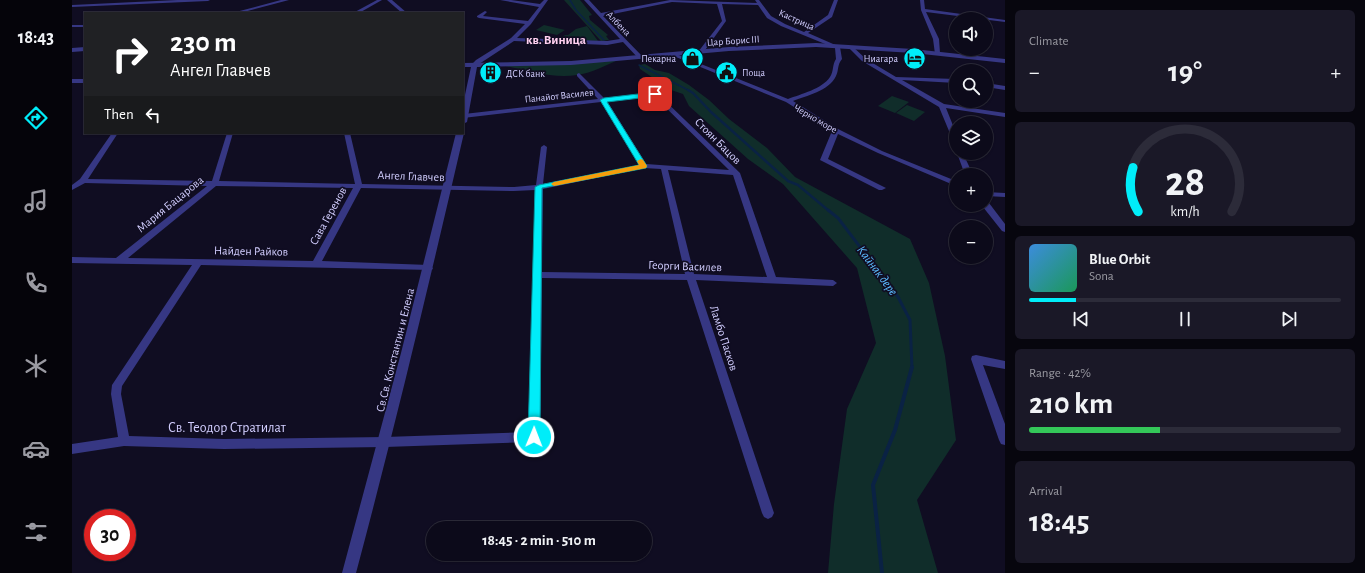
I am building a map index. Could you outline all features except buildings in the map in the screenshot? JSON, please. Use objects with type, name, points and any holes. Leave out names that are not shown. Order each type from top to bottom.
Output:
[{"type":"street","points":[[72,6],[208,0]]},
{"type":"street","points":[[238,12],[287,0]]},
{"type":"street","points":[[357,12],[380,0]]},
{"type":"street","points":[[389,0],[404,12]]},
{"type":"street","points":[[502,0],[542,6]]},
{"type":"street","points":[[464,119],[474,65],[513,39],[529,23],[546,0]]},
{"type":"street","name":"Албена","points":[[586,0],[641,58]]},
{"type":"street","points":[[599,15],[671,0],[757,2]]},
{"type":"street","points":[[805,33],[830,16],[836,0]]},
{"type":"street","points":[[922,0],[923,10],[936,39],[937,54]]},
{"type":"street","points":[[701,52],[724,22],[719,2]]},
{"type":"street","name":"Кастрица","points":[[757,2],[769,17],[783,25],[837,47]]},
{"type":"street","points":[[923,10],[1005,21]]},
{"type":"street","points":[[484,12],[478,17],[529,23]]},
{"type":"street","points":[[72,26],[84,26]]},
{"type":"street","points":[[513,39],[602,43],[623,40]]},
{"type":"street","name":"Цар Борис III","points":[[464,65],[571,63],[701,52],[808,46],[937,54],[1005,61]]},
{"type":"street","points":[[788,101],[826,84],[834,77],[835,64],[840,58],[837,47]]},
{"type":"street","points":[[852,48],[864,60],[942,106],[1005,115]]},
{"type":"street","points":[[72,50],[84,49]]},
{"type":"street","name":"Черно море","points":[[674,55],[788,101],[836,130],[880,152],[949,181]]},
{"type":"street","points":[[579,74],[604,100],[644,166]]},
{"type":"street","points":[[896,78],[949,80]]},
{"type":"street","points":[[72,81],[84,81]]},
{"type":"street","points":[[993,86],[1005,88]]},
{"type":"street","name":"Панайот Василев","points":[[464,119],[655,94]]},
{"type":"street","name":"Стоян Бацов","points":[[655,94],[736,173],[773,281]]},
{"type":"street","points":[[942,106],[949,124]]},
{"type":"street","points":[[836,130],[824,160],[882,188]]},
{"type":"street","points":[[72,188],[84,181],[114,134]]},
{"type":"street","name":"Мария Бацарова","points":[[118,261],[215,183],[230,134]]},
{"type":"street","name":"Сава Геренов","points":[[316,264],[359,185],[347,134]]},
{"type":"street","name":"Св.Св. Константин и Елена","points":[[349,573],[385,442],[429,268],[460,134]]},
{"type":"street","points":[[536,275],[539,187],[544,147]]},
{"type":"street","name":"Ангел Главчев","points":[[84,181],[514,189],[539,187],[644,166],[736,173]]},
{"type":"street","name":"Ламбо Пасков","points":[[664,168],[690,277],[768,513]]},
{"type":"street","points":[[993,194],[1005,195]]},
{"type":"street","points":[[992,212],[1005,229]]},
{"type":"street","name":"Найден Райков","points":[[72,260],[316,264],[429,268]]},
{"type":"street","points":[[124,441],[116,394],[117,385],[198,263]]},
{"type":"street","name":"Георги Василев","points":[[536,275],[690,277],[833,283]]},
{"type":"street","name":"Св. Теодор Стратилат","points":[[72,449],[124,441],[224,444],[385,442],[534,437],[536,275]]},
{"type":"street","points":[[1005,366],[976,359],[1005,440]]},
{"type":"green space","points":[[564,0],[580,0],[592,15],[589,16],[590,20],[608,35],[606,36],[609,40],[601,41]]},
{"type":"green space","points":[[544,25],[565,30],[557,35],[536,30]]},
{"type":"green space","points":[[587,26],[598,41],[559,40],[576,29]]},
{"type":"green space","points":[[618,60],[587,73],[568,76],[548,75],[501,65]]},
{"type":"green space","points":[[645,64],[655,70],[669,73],[689,85],[709,100],[729,119],[767,148],[795,177],[910,239],[929,283],[945,356],[956,440],[917,500],[938,573],[828,573],[834,504],[847,409],[876,343],[857,268],[783,184],[748,159],[689,106],[683,94],[671,90],[640,69],[639,65]]},
{"type":"green space","points":[[892,96],[909,102],[895,113],[878,106]]},
{"type":"green space","points":[[907,105],[925,112],[914,121],[896,113]]},
{"type":"waterway","name":"Кайнак дере","points":[[570,0],[576,10],[604,40]]},
{"type":"waterway","name":"Кайнак дере","points":[[639,65],[690,91]]},
{"type":"waterway","name":"Кайнак дере","points":[[688,90],[788,181],[798,185],[829,211]]},
{"type":"waterway","name":"Кайнак дере","points":[[828,210],[838,218],[898,297],[910,320],[912,367]]},
{"type":"waterway","name":"Кайнак дере","points":[[882,573],[873,485],[895,430],[912,367]]},
{"type":"slow traffic","points":[[554,184],[644,166],[641,161]]},
{"type":"place","name":"Пекарна","points":[[692,58]]},
{"type":"place","name":"Ниагара","points":[[914,58]]},
{"type":"place","name":"Поща","points":[[726,72]]},
{"type":"place","name":"ДСК банк","points":[[490,73]]},
{"type":"district","name":"кв. Виница","points":[[556,39]]},
{"type":"route","points":[[534,437],[536,275],[539,187],[644,166],[604,100],[655,94]]}]
